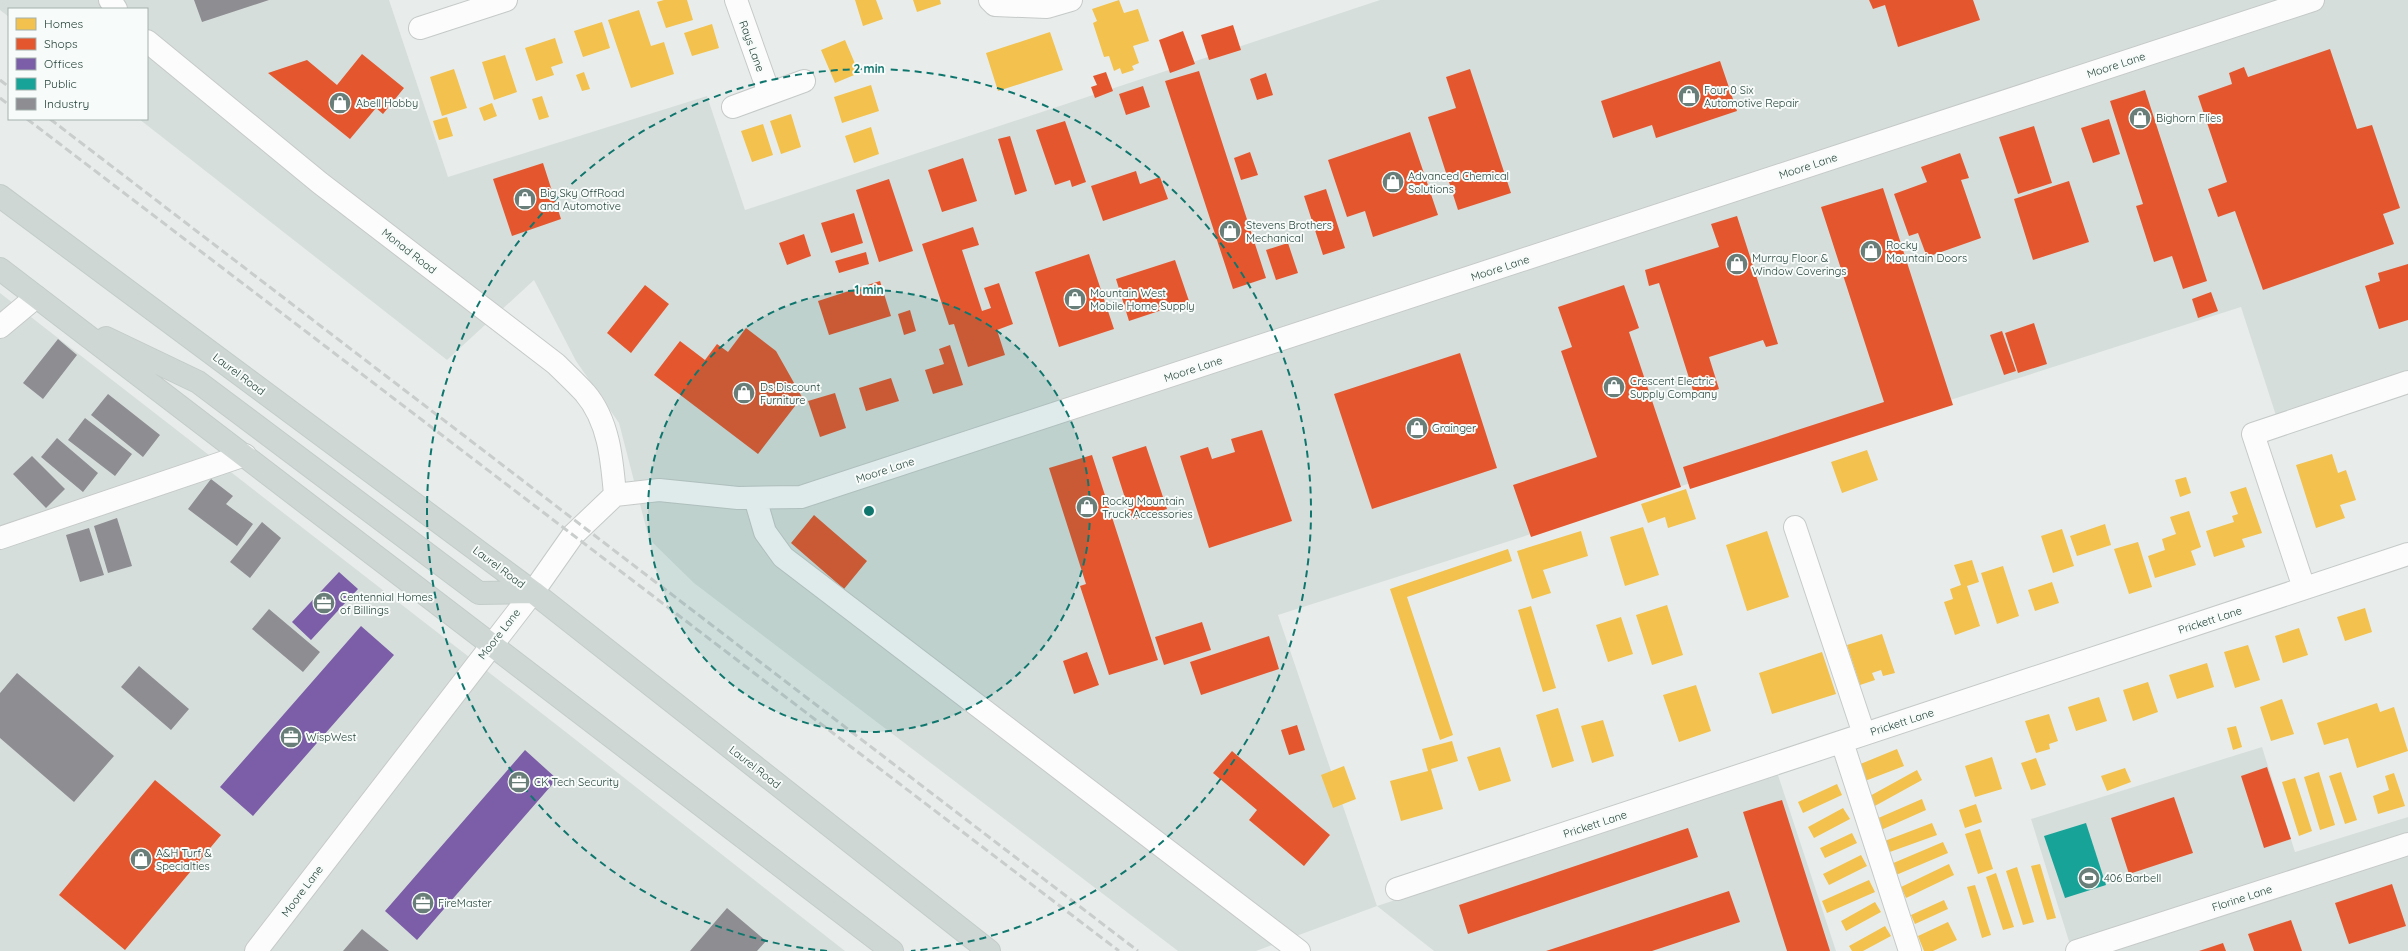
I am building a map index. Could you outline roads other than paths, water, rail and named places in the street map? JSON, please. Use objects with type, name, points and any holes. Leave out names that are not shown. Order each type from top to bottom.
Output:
[{"type":"main road","name":"Laurel Road","points":[[0,196],[533,592],[990,951]]},
{"type":"main road","points":[[0,269],[892,951]]},
{"type":"main road","points":[[64,318],[198,382],[479,593],[533,592]]},
{"type":"main road","points":[[962,929],[982,951]]},
{"type":"main road","points":[[869,933],[882,951]]},
{"type":"street","points":[[420,28],[452,8],[506,0]]},
{"type":"street","name":"Rays Lane","points":[[736,0],[769,92]]},
{"type":"street","points":[[990,0],[995,5],[1047,7],[1071,0]]},
{"type":"street","name":"Moore Lane","points":[[256,951],[533,592],[573,535],[615,495],[659,490],[755,498],[801,497],[2313,0]]},
{"type":"street","name":"Monad Road","points":[[148,43],[320,183],[556,364],[586,394],[602,422],[612,456],[615,495]]},
{"type":"street","points":[[733,107],[769,92],[804,81]]},
{"type":"street","points":[[0,327],[36,297]]},
{"type":"street","points":[[2304,588],[2253,434],[2408,382]]},
{"type":"street","points":[[0,538],[245,455]]},
{"type":"street","points":[[755,498],[765,532],[783,557],[1299,951]]},
{"type":"street","points":[[1795,527],[1864,734]]},
{"type":"street","name":"Prickett Lane","points":[[1397,889],[2408,554]]},
{"type":"street","points":[[1842,742],[1910,951]]},
{"type":"street","name":"Florine Lane","points":[[2077,951],[2408,844]]},
{"type":"railway","points":[[0,80],[8,86]]},
{"type":"railway","points":[[0,98],[8,104]]},
{"type":"railway","points":[[28,120],[1119,951]]},
{"type":"railway","points":[[51,120],[1138,951]]},
{"type":"place","name":"Four 0 Six Automotive Repair","points":[[1689,96]]},
{"type":"place","name":"Abell Hobby","points":[[340,103]]},
{"type":"place","name":"Bighorn Flies","points":[[2140,118]]},
{"type":"place","name":"Advanced Chemical Solutions","points":[[1393,182]]},
{"type":"place","name":"Big Sky OffRoad and Automotive","points":[[525,199]]},
{"type":"place","name":"Stevens Brothers Mechanical","points":[[1230,231]]},
{"type":"place","name":"Rocky Mountain Doors","points":[[1871,251]]},
{"type":"place","name":"Murray Floor & Window Coverings","points":[[1737,264]]},
{"type":"place","name":"Mountain West Mobile Home Supply","points":[[1075,299]]},
{"type":"place","name":"Crescent Electric Supply Company","points":[[1614,387]]},
{"type":"place","name":"Ds Discount Furniture","points":[[744,393]]},
{"type":"place","name":"Grainger","points":[[1417,428]]},
{"type":"place","name":"Rocky Mountain Truck Accessories","points":[[1087,507]]},
{"type":"place","name":"Centennial Homes of Billings","points":[[324,603]]},
{"type":"place","name":"WispWest","points":[[291,737]]},
{"type":"place","name":"CK Tech Security","points":[[519,782]]},
{"type":"place","name":"A&H Turf & Specialties","points":[[141,859]]},
{"type":"place","name":"406 Barbell","points":[[2089,878]]},
{"type":"place","name":"FireMaster","points":[[423,903]]}]
